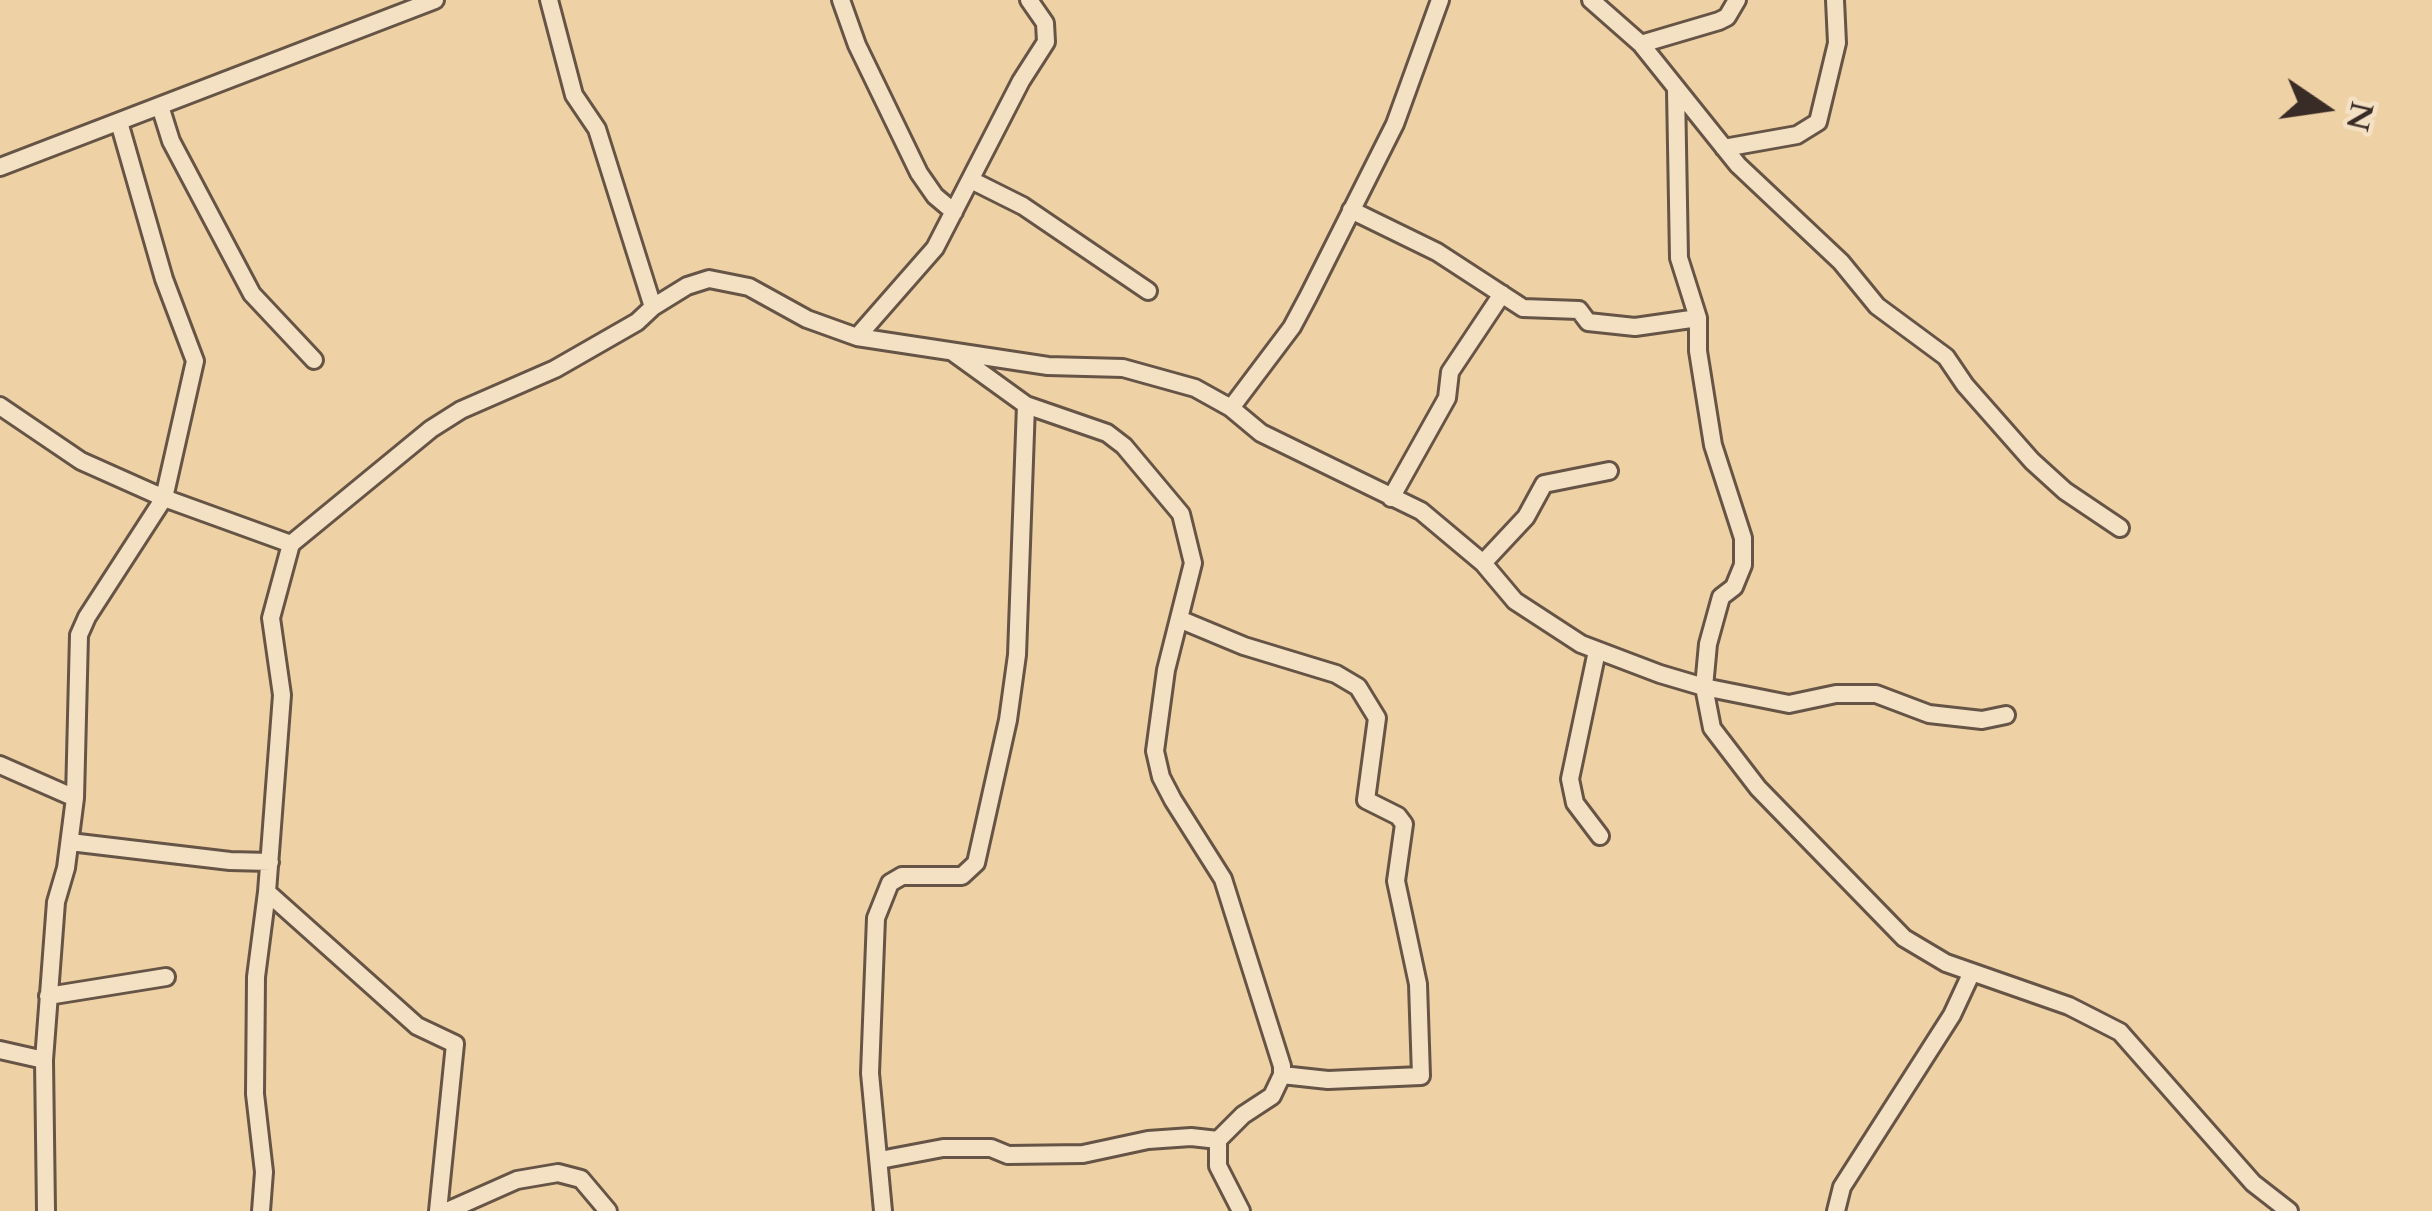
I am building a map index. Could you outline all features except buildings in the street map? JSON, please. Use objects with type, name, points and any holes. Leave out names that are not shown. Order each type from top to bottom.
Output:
[{"type":"street","points":[[0,167],[434,0]]},
{"type":"street","points":[[548,0],[574,95],[597,128],[653,307]]},
{"type":"street","points":[[841,0],[856,44],[919,173],[954,212]]},
{"type":"street","points":[[857,337],[935,248],[1046,42],[1045,22],[1029,0]]},
{"type":"street","points":[[1231,409],[1292,327],[1352,210],[1395,124],[1440,0]]},
{"type":"street","points":[[1591,0],[1641,44],[1724,148],[1841,262],[1877,306],[1946,357],[1965,386],[2032,461],[2120,528]]},
{"type":"street","points":[[1641,44],[1719,21],[1727,17],[1736,0]]},
{"type":"street","points":[[1724,148],[1814,128],[1837,43],[1835,0]]},
{"type":"street","points":[[1676,90],[1679,258],[1698,318],[1698,351],[1713,445],[1743,538],[1743,565],[1734,586],[1721,597],[1708,644],[1704,687],[1712,728],[1759,788],[1918,950],[2069,1006],[2120,1033],[2253,1183],[2289,1211]]},
{"type":"street","points":[[160,106],[171,141],[252,294],[314,360]]},
{"type":"street","points":[[46,1211],[44,1060],[56,902],[75,798],[76,655],[87,616],[164,499],[195,361],[164,279],[119,122]]},
{"type":"street","points":[[971,180],[1023,206],[1148,291]]},
{"type":"street","points":[[1352,210],[1405,234],[1529,310],[1579,310],[1588,322],[1620,326],[1698,318]]},
{"type":"street","points":[[261,1211],[264,1172],[255,1094],[258,949],[270,862],[282,695],[271,618],[291,544],[431,429],[494,394],[556,369],[637,322],[687,286],[709,279],[730,280],[807,319],[857,337],[1072,369],[1123,368],[1195,388],[1261,433],[1421,511],[1483,563],[1515,601],[1597,651],[1704,687],[1789,704],[1836,694],[1876,694],[1929,714],[1982,720],[2006,715]]},
{"type":"street","points":[[1391,498],[1444,404],[1450,372],[1502,294]]},
{"type":"street","points":[[953,352],[1027,405],[1107,433],[1124,446],[1174,502],[1191,545],[1192,563],[1157,721],[1155,752],[1161,777],[1223,879],[1282,1075],[1272,1096],[1218,1140],[1218,1166],[1241,1211]]},
{"type":"street","points":[[883,1211],[869,1073],[876,918],[890,883],[902,876],[962,876],[976,863],[1008,720],[1017,655],[1027,405]]},
{"type":"street","points":[[0,406],[81,461],[164,499],[291,544]]},
{"type":"street","points":[[1483,563],[1526,517],[1544,484],[1609,471]]},
{"type":"street","points":[[1179,619],[1244,646],[1336,674],[1358,687],[1377,718],[1366,800],[1404,824],[1396,880],[1418,984],[1421,1076],[1328,1080],[1282,1075]]},
{"type":"street","points":[[1597,651],[1570,779],[1575,803],[1600,836]]},
{"type":"street","points":[[0,765],[75,798]]},
{"type":"street","points":[[70,842],[270,862]]},
{"type":"street","points":[[267,892],[417,1026],[455,1044],[438,1211]]},
{"type":"street","points":[[1836,1211],[1842,1187],[1952,1015],[1972,972]]},
{"type":"street","points":[[48,997],[166,977]]},
{"type":"street","points":[[0,1051],[44,1060]]},
{"type":"street","points":[[880,1160],[943,1148],[992,1148],[1008,1155],[1083,1154],[1148,1139],[1218,1140]]},
{"type":"street","points":[[447,1211],[517,1180],[558,1173],[581,1179],[608,1211]]}]
